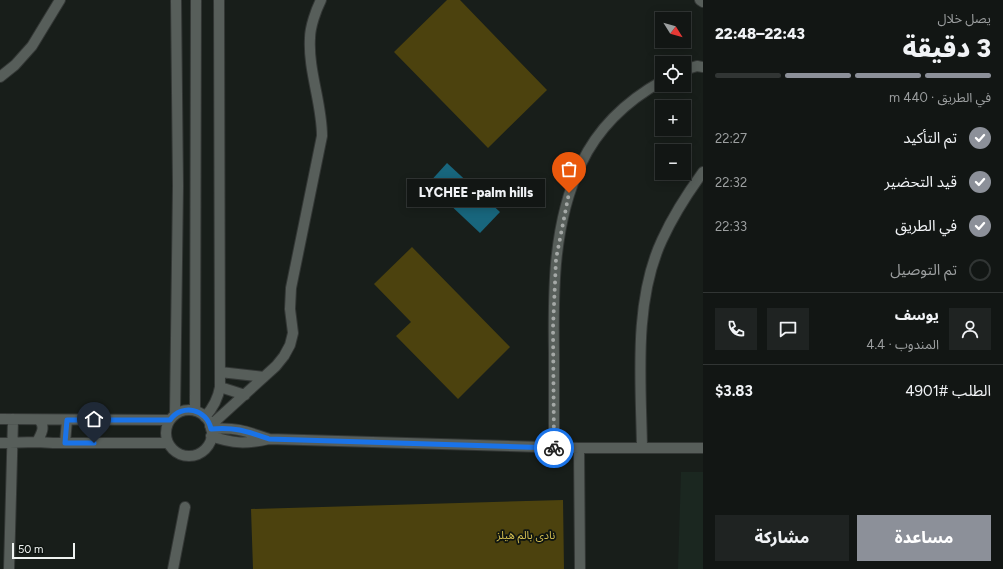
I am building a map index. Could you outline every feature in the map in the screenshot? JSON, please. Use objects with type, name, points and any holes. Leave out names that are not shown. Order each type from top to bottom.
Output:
[{"type":"street","points":[[0,78],[15,65],[32,46],[60,0]]},
{"type":"street","points":[[176,0],[178,186],[172,417],[166,432],[168,443],[174,450],[186,455],[195,454],[206,447],[211,410],[217,400],[220,387],[220,0]]},
{"type":"street","points":[[195,411],[196,0]]},
{"type":"street","points":[[209,427],[276,366],[290,345],[293,333],[290,309],[291,288],[322,136],[322,119],[312,66],[310,38],[317,8],[321,0]]},
{"type":"street","points":[[691,68],[697,66],[703,67]]},
{"type":"street","points":[[554,448],[554,288],[556,259],[569,193],[581,163],[598,136],[618,112],[646,90],[655,85]]},
{"type":"street","points":[[642,448],[640,355],[642,315],[649,277],[664,235],[680,205],[703,172]]},
{"type":"street","points":[[220,372],[264,377]]},
{"type":"street","points":[[220,387],[245,395]]},
{"type":"street","points":[[0,419],[67,420],[172,417],[181,411],[188,410],[195,411],[209,427],[234,442],[249,443],[269,439],[554,448],[703,448]]},
{"type":"street","points":[[9,569],[13,420]]},
{"type":"street","points":[[38,442],[43,431],[43,427],[39,420]]},
{"type":"street","points":[[65,443],[67,420]]},
{"type":"street","points":[[0,444],[38,442],[168,443]]},
{"type":"street","points":[[579,448],[580,569]]},
{"type":"street","points":[[174,569],[185,507]]},
{"type":"shaded area","points":[[681,472],[703,472],[703,569],[678,569]]},
{"type":"green space","points":[[447,0],[460,0],[547,90],[488,148],[394,52]]},
{"type":"green space","points":[[412,247],[510,347],[458,399],[396,336],[411,322],[374,284]]},
{"type":"green space","name":"نادى بالم هيلز","points":[[563,500],[564,569],[253,569],[251,509]]},
{"type":"water","points":[[447,163],[500,212],[480,233],[428,184]]},
{"type":"way so far","points":[[554,448],[553,327],[556,259],[569,193]]},
{"type":"place","name":"LYCHEE -palm hills","points":[[569,193]]},
{"type":"route","points":[[94,443],[65,443],[67,420],[170,420],[175,414],[188,410],[201,413],[208,421],[211,429],[226,428],[241,430],[269,439],[554,448]]}]
